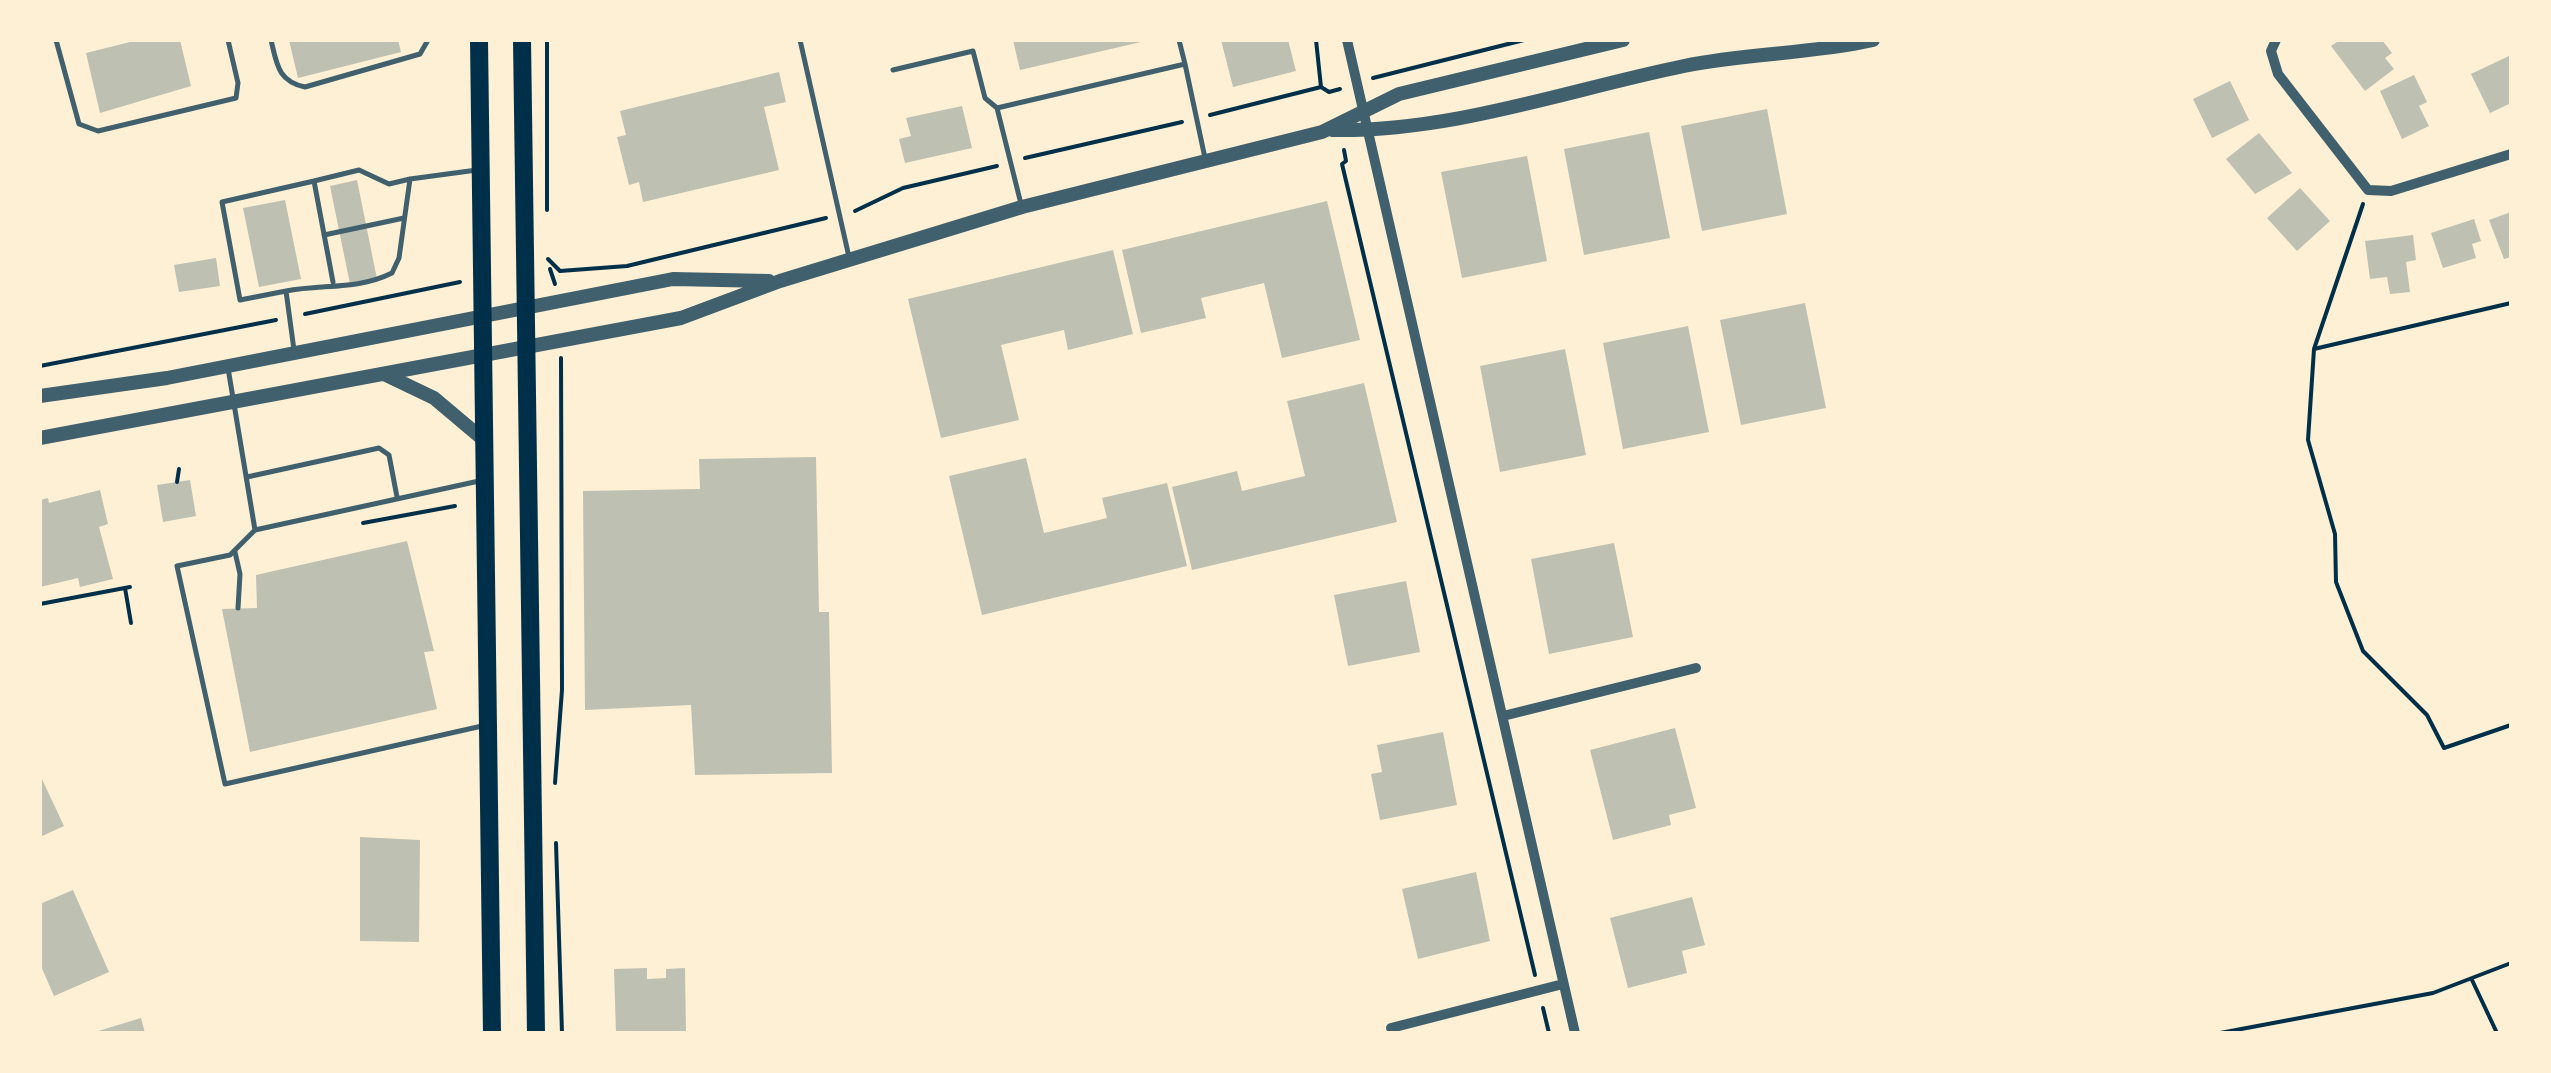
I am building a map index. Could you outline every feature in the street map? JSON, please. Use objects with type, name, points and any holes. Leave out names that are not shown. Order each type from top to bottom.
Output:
[{"type":"main road","points":[[479,40],[492,1033]]},
{"type":"main road","points":[[522,40],[536,1033]]},
{"type":"street","points":[[1347,40],[1575,1033]]},
{"type":"street","points":[[1327,130],[1399,94],[1624,40]]},
{"type":"street","points":[[40,438],[681,318],[780,282],[1022,207],[1327,130],[1399,130],[1770,50],[1829,50],[1873,40]]},
{"type":"street","points":[[2276,40],[2271,50],[2278,74],[2368,190],[2391,191],[2511,154]]},
{"type":"street","points":[[40,396],[228,365],[673,280],[780,282]]},
{"type":"street","points":[[385,375],[434,398],[485,442]]},
{"type":"street","points":[[1504,716],[1696,668]]},
{"type":"street","points":[[1391,1028],[1564,984]]},
{"type":"lane","points":[[56,40],[79,124],[98,131],[236,98],[238,83],[228,40]]},
{"type":"lane","points":[[271,40],[278,71],[289,83],[305,86],[420,54],[428,40]]},
{"type":"lane","points":[[800,40],[850,260]]},
{"type":"lane","points":[[1179,40],[1205,158]]},
{"type":"lane","points":[[894,70],[973,51],[985,98],[997,108],[1022,207]]},
{"type":"lane","points":[[997,108],[1185,64]]},
{"type":"lane","points":[[410,179],[398,263],[392,273],[346,288],[333,282],[240,300],[222,202],[359,170],[389,184],[410,179],[480,170]]},
{"type":"lane","points":[[314,181],[333,282]]},
{"type":"lane","points":[[324,235],[405,218]]},
{"type":"lane","points":[[286,291],[294,351]]},
{"type":"lane","points":[[228,365],[255,530]]},
{"type":"lane","points":[[247,477],[379,448],[389,455],[398,497]]},
{"type":"lane","points":[[485,481],[255,530],[235,552],[177,566],[225,784],[488,726]]},
{"type":"lane","points":[[235,552],[238,608]]},
{"type":"path","points":[[546,214],[547,40]]},
{"type":"path","points":[[1316,40],[1321,87]]},
{"type":"path","points":[[1382,74],[1524,40]]},
{"type":"path","points":[[1208,116],[1321,87],[1330,92]]},
{"type":"path","points":[[1024,158],[1184,122]]},
{"type":"path","points":[[1346,160],[1342,164],[1532,961]]},
{"type":"path","points":[[848,214],[903,188],[997,166]]},
{"type":"path","points":[[2368,190],[2314,348],[2308,440],[2335,534],[2336,582],[2363,651],[2428,715],[2444,748],[2511,725]]},
{"type":"path","points":[[545,250],[551,268],[560,271],[613,269],[822,220]]},
{"type":"path","points":[[311,313],[431,291],[441,285]]},
{"type":"path","points":[[2314,348],[2511,303]]},
{"type":"path","points":[[40,366],[268,321]]},
{"type":"path","points":[[555,786],[562,690],[562,363]]},
{"type":"path","points":[[178,482],[180,470]]},
{"type":"path","points":[[362,523],[370,525],[455,506]]},
{"type":"path","points":[[40,604],[127,587],[131,623]]},
{"type":"path","points":[[556,848],[562,1033]]},
{"type":"path","points":[[2220,1033],[2432,992],[2511,963]]},
{"type":"path","points":[[2472,980],[2497,1033]]},
{"type":"path","points":[[1545,1016],[1549,1033]]},
{"type":"building","points":[[138,40],[180,40],[191,86],[100,113],[86,53]]},
{"type":"building","points":[[289,40],[398,40],[401,52],[298,78]]},
{"type":"building","points":[[1013,40],[1141,40],[1141,42],[1020,70]]},
{"type":"building","points":[[1221,40],[1288,40],[1296,71],[1233,87]]},
{"type":"building","points":[[2340,40],[2382,40],[2392,53],[2385,58],[2394,69],[2365,91],[2331,46]]},
{"type":"building","points":[[2511,55],[2511,103],[2490,113],[2471,74]]},
{"type":"building","points":[[779,72],[786,102],[764,107],[779,170],[643,202],[639,182],[629,185],[617,137],[626,135],[620,111]]},
{"type":"building","points":[[2414,75],[2427,102],[2419,106],[2429,126],[2402,139],[2380,91]]},
{"type":"building","points":[[2230,81],[2249,120],[2212,138],[2193,99]]},
{"type":"building","points":[[962,106],[972,148],[905,163],[899,139],[911,136],[906,118]]},
{"type":"building","points":[[1767,109],[1787,214],[1702,231],[1681,126]]},
{"type":"building","points":[[1649,132],[1670,238],[1584,255],[1564,149]]},
{"type":"building","points":[[2259,133],[2292,173],[2255,194],[2226,159]]},
{"type":"building","points":[[1527,156],[1547,261],[1462,278],[1441,172]]},
{"type":"building","points":[[357,180],[377,279],[350,284],[330,186]]},
{"type":"building","points":[[2300,188],[2330,221],[2297,251],[2267,218]]},
{"type":"building","points":[[285,200],[301,279],[259,287],[243,208]]},
{"type":"building","points":[[1327,201],[1360,340],[1282,358],[1264,283],[1201,298],[1206,318],[1141,333],[1122,250]]},
{"type":"building","points":[[2511,212],[2511,257],[2504,259],[2489,220]]},
{"type":"building","points":[[2474,219],[2481,241],[2472,244],[2476,258],[2443,268],[2431,233]]},
{"type":"building","points":[[2413,235],[2416,260],[2406,262],[2410,292],[2390,294],[2387,277],[2370,279],[2365,241]]},
{"type":"building","points":[[1113,250],[1133,334],[1068,350],[1064,330],[1001,345],[1019,420],[941,438],[908,299]]},
{"type":"building","points":[[216,258],[220,286],[179,292],[174,265]]},
{"type":"building","points":[[1805,303],[1826,408],[1741,425],[1720,320]]},
{"type":"building","points":[[1688,326],[1709,432],[1623,449],[1603,343]]},
{"type":"building","points":[[1565,349],[1586,455],[1500,472],[1480,366]]},
{"type":"building","points":[[1364,383],[1397,522],[1192,570],[1172,487],[1237,471],[1242,491],[1305,476],[1287,401]]},
{"type":"building","points":[[816,457],[819,612],[829,612],[832,773],[695,775],[691,705],[585,710],[583,491],[700,489],[699,459]]},
{"type":"building","points":[[1026,458],[1044,533],[1107,518],[1102,498],[1167,483],[1187,566],[982,615],[949,476]]},
{"type":"building","points":[[190,480],[196,516],[163,522],[157,485]]},
{"type":"building","points":[[100,490],[108,524],[99,527],[113,579],[80,587],[78,578],[40,587],[40,500],[48,498],[49,503]]},
{"type":"building","points":[[407,541],[434,651],[424,652],[437,709],[250,752],[222,609],[257,608],[256,575]]},
{"type":"building","points":[[1614,543],[1633,637],[1549,654],[1531,559]]},
{"type":"building","points":[[1406,581],[1420,652],[1348,666],[1334,595]]},
{"type":"building","points":[[1675,728],[1696,808],[1669,815],[1671,825],[1613,840],[1590,750]]},
{"type":"building","points":[[1443,732],[1457,805],[1380,820],[1371,774],[1382,772],[1377,745]]},
{"type":"building","points":[[40,775],[64,826],[40,837]]},
{"type":"building","points":[[360,837],[420,840],[419,942],[360,941]]},
{"type":"building","points":[[1476,872],[1490,941],[1418,959],[1402,889]]},
{"type":"building","points":[[73,890],[109,972],[54,996],[40,964],[40,904]]},
{"type":"building","points":[[1692,897],[1705,945],[1682,951],[1687,973],[1628,988],[1610,918]]},
{"type":"building","points":[[647,968],[647,979],[666,978],[666,969],[685,968],[686,1033],[616,1033],[614,969]]},
{"type":"building","points":[[141,1018],[145,1033],[95,1033],[95,1032]]}]
